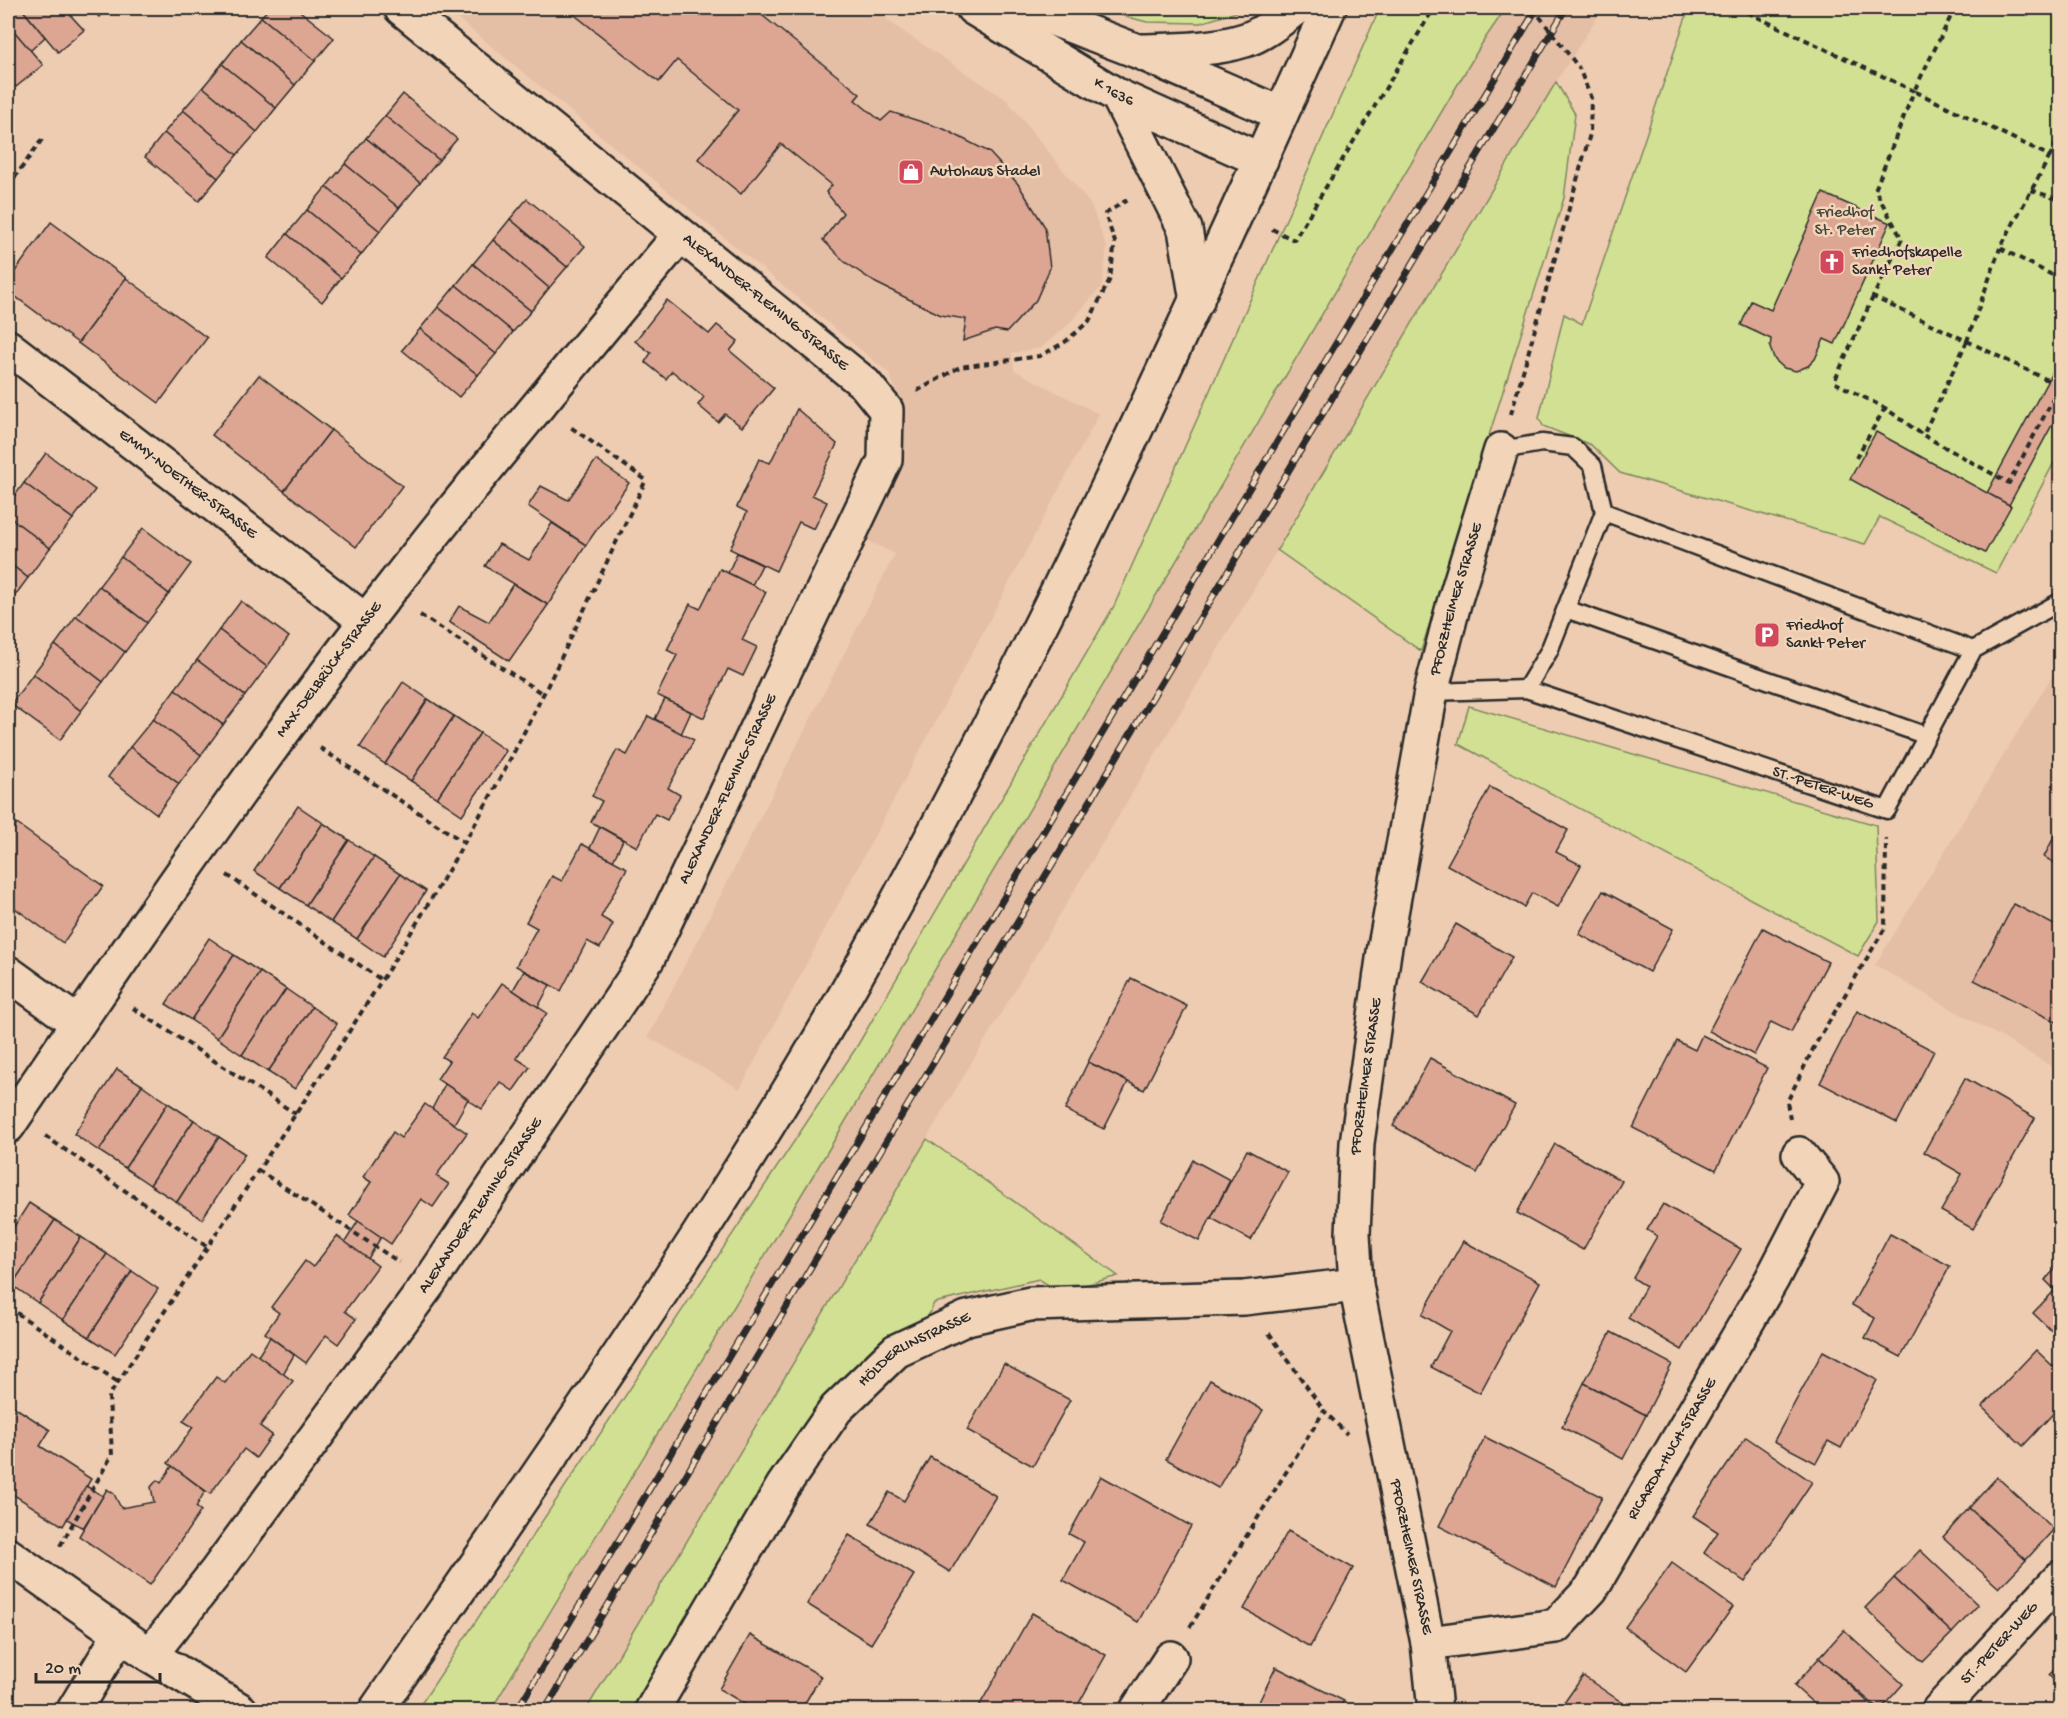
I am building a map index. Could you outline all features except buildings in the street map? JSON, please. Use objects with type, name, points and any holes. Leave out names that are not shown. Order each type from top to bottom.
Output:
[{"type":"street","name":"ALEXANDER-FLEMING-STRASSE","points":[[150,1655],[223,1562],[429,1283],[648,957],[885,460],[885,410],[865,384],[401,8]]},
{"type":"street","name":"K 1636","points":[[973,8],[1118,96],[1261,160]]},
{"type":"street","points":[[1025,8],[1137,51],[1281,114]]},
{"type":"street","points":[[1137,51],[1171,50],[1246,40],[1296,8]]},
{"type":"street","points":[[376,1710],[570,1429],[766,1126],[868,954],[1011,683],[1197,301],[1329,8]]},
{"type":"street","points":[[1118,96],[1185,229],[1197,301]]},
{"type":"street","name":"MAX-DELBRÜCK-STRASSE","points":[[8,1126],[76,1022],[197,852],[367,622],[539,405],[680,235]]},
{"type":"street","name":"EMMY-NOETHER-STRASSE","points":[[8,347],[367,622]]},
{"type":"street","name":"PFORZHEIMER STRASSE","points":[[1436,1710],[1428,1643],[1356,1285],[1353,1234],[1357,1143],[1384,952],[1431,692],[1501,450]]},
{"type":"street","points":[[8,973],[76,1022]]},
{"type":"street","name":"RICARDA-HUCH-STRASSE","points":[[1428,1643],[1556,1626],[1591,1589],[1772,1279],[1822,1182],[1799,1154]]},
{"type":"street","name":"HÖLDERLINSTRASSE","points":[[652,1710],[783,1486],[836,1409],[896,1351],[967,1318],[1030,1304],[1244,1298],[1356,1285]]},
{"type":"street","points":[[8,1555],[150,1655],[240,1710]]},
{"type":"street","name":"ST.-PETER-WEG","points":[[1939,1710],[2061,1578]]},
{"type":"street","points":[[74,1710],[120,1634]]},
{"type":"street","points":[[1137,1710],[1171,1658]]},
{"type":"lane","points":[[1431,692],[1526,689],[1549,651],[1604,512],[1593,466],[1573,447],[1542,442],[1501,450]]},
{"type":"lane","points":[[1604,512],[1973,650],[2061,602]]},
{"type":"lane","points":[[1566,609],[1927,736]]},
{"type":"lane","name":"ST.-PETER-WEG","points":[[1526,689],[1887,810],[1973,650]]},
{"type":"path","points":[[1238,213],[1294,240],[1434,8]]},
{"type":"path","points":[[1501,450],[1590,134],[1591,98],[1579,68],[1533,8]]},
{"type":"path","points":[[1738,8],[2050,156]]},
{"type":"path","points":[[1873,297],[2060,386],[2009,483],[1923,435],[1885,408],[1834,382],[1873,297],[1902,239],[1875,190],[1914,91],[1955,8]]},
{"type":"path","points":[[1923,435],[1967,341],[2000,248],[2061,136]]},
{"type":"path","points":[[8,187],[43,138]]},
{"type":"path","points":[[885,410],[960,367],[1040,356],[1065,342],[1089,321],[1110,279],[1115,242],[1105,214],[1160,180]]},
{"type":"path","points":[[2031,190],[2061,200]]},
{"type":"path","points":[[2000,248],[2061,279]]},
{"type":"path","points":[[42,1577],[112,1455],[109,1396],[383,981],[465,843],[524,737],[646,480],[539,405]]},
{"type":"path","points":[[1856,459],[1885,408]]},
{"type":"path","points":[[412,610],[543,694]]},
{"type":"path","points":[[319,747],[465,843]]},
{"type":"path","points":[[1799,1154],[1786,1102],[1815,1045],[1884,928],[1887,810]]},
{"type":"path","points":[[226,873],[383,981]]},
{"type":"path","points":[[128,1005],[296,1114]]},
{"type":"path","points":[[60,1146],[206,1246]]},
{"type":"path","points":[[258,1170],[429,1283]]},
{"type":"path","points":[[1244,1298],[1324,1411],[1348,1435]]},
{"type":"path","points":[[8,1307],[118,1382]]},
{"type":"path","points":[[1171,1658],[1324,1411]]},
{"type":"shaded area","points":[[445,8],[872,8],[898,28],[1007,100],[1091,205],[1107,248],[1102,286],[1067,326],[1041,348],[1012,353],[1014,370],[1099,414],[740,1089],[648,1037],[895,554],[866,540],[904,465],[905,412],[889,373]]},
{"type":"shaded area","points":[[1506,8],[1603,8],[1556,82],[586,1710],[491,1710],[832,1144],[1484,40]]},
{"type":"shaded area","points":[[2060,663],[2060,1071],[1875,965]]},
{"type":"green space","points":[[1093,8],[1250,8],[1200,23],[1147,22]]},
{"type":"green space","points":[[1380,8],[1506,8],[1484,40],[832,1144],[491,1710],[417,1710],[856,1048],[1114,606]]},
{"type":"green space","name":"Friedhof St. Peter","points":[[1689,8],[2060,8],[2060,451],[1996,573],[1880,517],[1865,544],[1620,473],[1591,445],[1543,426],[1539,418],[1564,314],[1582,324]]},
{"type":"green space","points":[[1556,82],[1575,114],[1564,198],[1421,651],[1277,550]]},
{"type":"green space","points":[[1469,706],[1876,825],[1879,921],[1858,956],[1458,744]]},
{"type":"green space","points":[[927,1139],[1118,1276],[1059,1292],[1039,1279],[934,1303],[927,1319],[880,1347],[827,1394],[792,1442],[632,1710],[586,1710]]},
{"type":"railway","points":[[517,1710],[1537,8]]},
{"type":"railway","points":[[545,1710],[1566,8]]},
{"type":"place","name":"Autohaus Stadel","points":[[911,172]]},
{"type":"place","name":"Friedhofskapelle Sankt Peter","points":[[1832,262]]},
{"type":"place","name":"Friedhof Sankt Peter","points":[[1767,635]]}]
